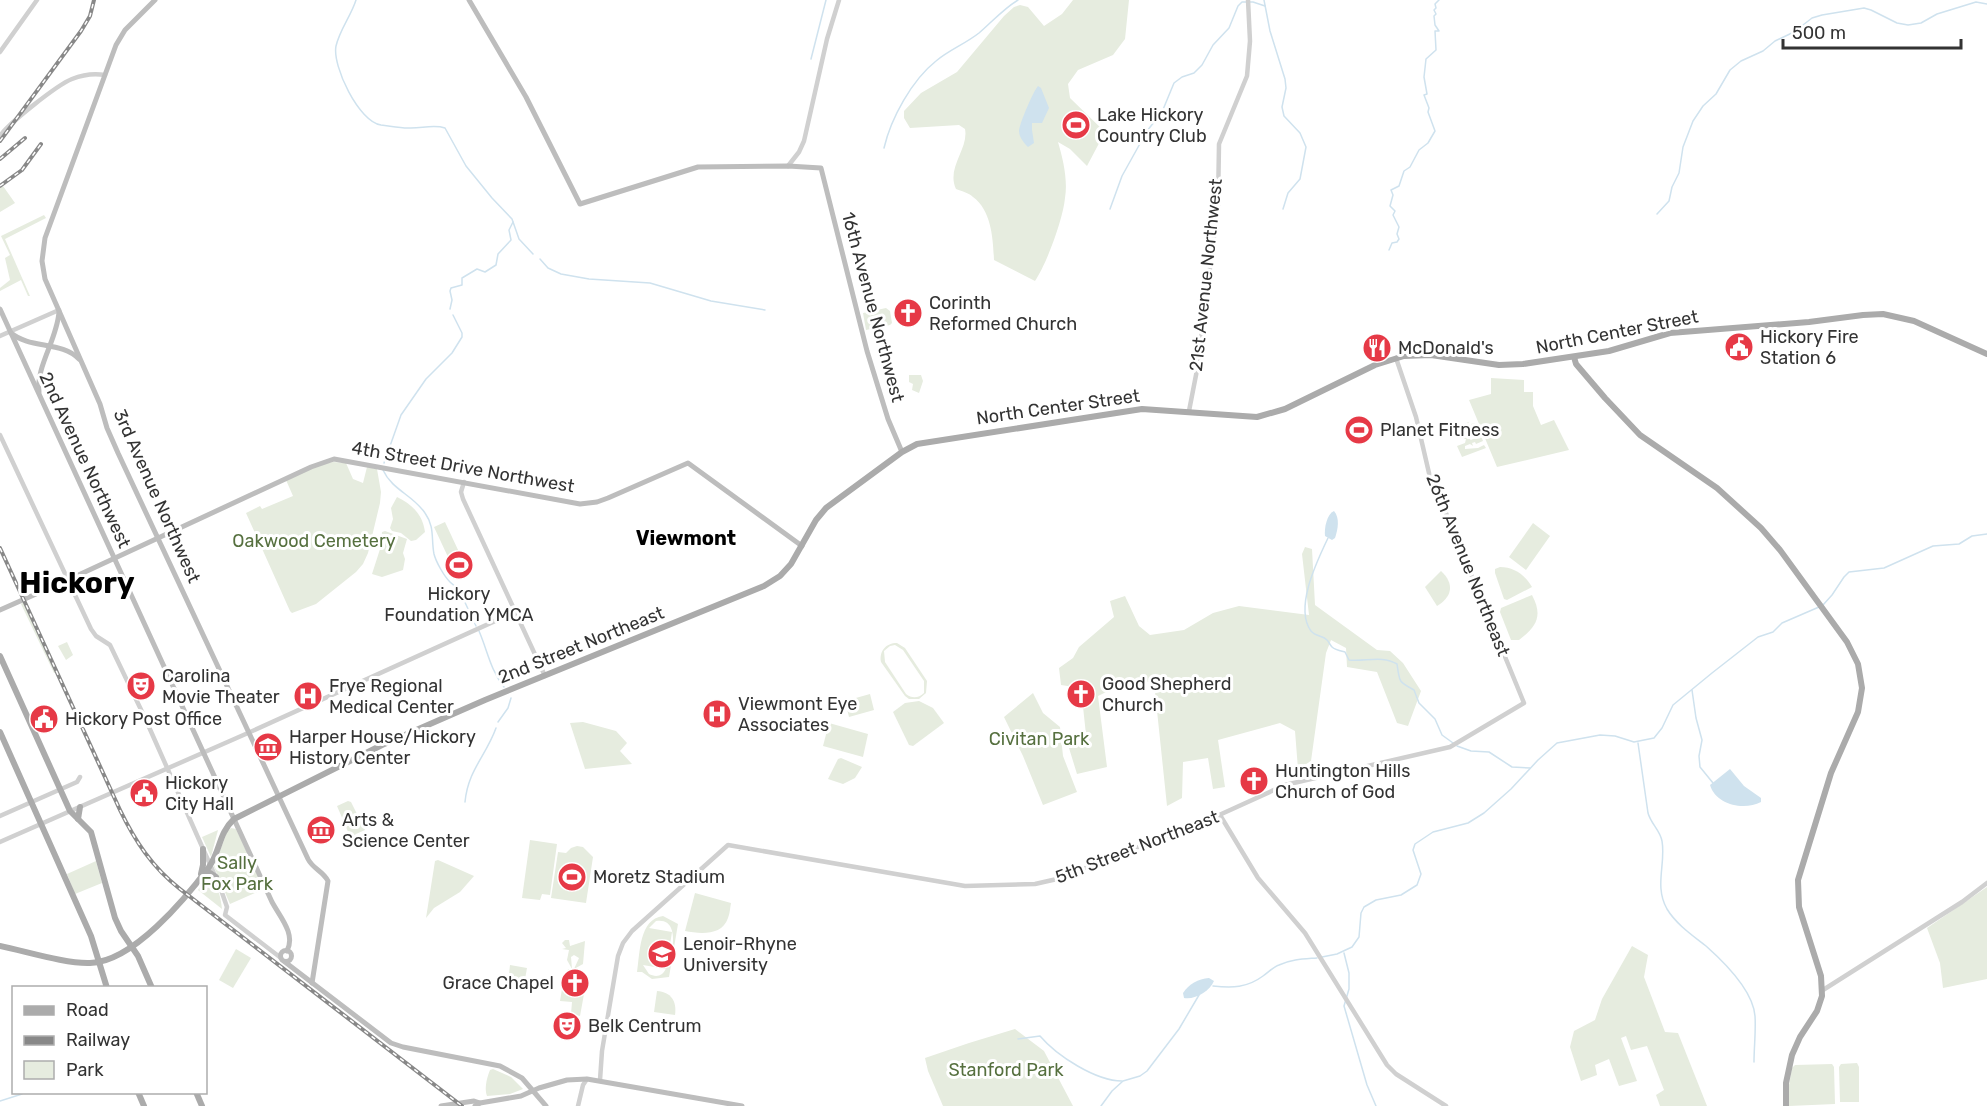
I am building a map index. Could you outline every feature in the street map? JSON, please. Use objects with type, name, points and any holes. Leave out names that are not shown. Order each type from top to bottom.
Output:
[{"type":"main road","points":[[105,75],[116,45],[125,30],[155,0]]},
{"type":"main road","points":[[469,0],[526,98],[580,204],[698,167],[788,166]]},
{"type":"main road","name":"3rd Avenue Northwest","points":[[105,75],[45,238],[42,255],[45,279],[101,407],[111,437],[278,797],[313,868],[323,873],[328,880],[312,983]]},
{"type":"main road","name":"16th Avenue Northwest","points":[[788,166],[821,168],[867,351],[888,419],[902,452]]},
{"type":"main road","name":"2nd Avenue Northwest","points":[[0,309],[272,902],[289,933],[291,941],[285,956],[295,969],[312,983]]},
{"type":"main road","points":[[40,396],[39,377],[57,327],[59,310]]},
{"type":"main road","name":"North Center Street","points":[[902,452],[927,441],[1142,409],[1242,417],[1274,413],[1291,407],[1366,369],[1396,358],[1431,355],[1505,365],[1539,363],[1609,351],[1676,332],[1883,314],[1914,321],[1987,354]]},
{"type":"main road","points":[[10,331],[24,341],[71,352],[82,363]]},
{"type":"main road","points":[[1574,357],[1576,364],[1637,432],[1717,488],[1747,514],[1775,544],[1855,657],[1862,688],[1858,712],[1831,773],[1797,884],[1799,907],[1821,976],[1823,990],[1819,1008],[1800,1037],[1792,1055],[1786,1083],[1786,1106]]},
{"type":"main road","name":"2nd Street Northeast","points":[[234,819],[382,745],[764,586],[780,576],[802,546],[817,518],[826,508],[902,452]]},
{"type":"main road","name":"4th Street Drive Northwest","points":[[158,538],[311,467],[332,460],[585,504],[608,498],[688,463],[802,546]]},
{"type":"main road","points":[[0,610],[158,538]]},
{"type":"main road","points":[[0,656],[70,811],[92,832],[115,918],[144,967],[152,986]]},
{"type":"main road","points":[[0,732],[91,936],[107,986]]},
{"type":"main road","points":[[78,819],[80,807]]},
{"type":"main road","points":[[0,946],[81,963],[100,962],[131,947],[176,909],[210,865],[224,829],[234,819]]},
{"type":"main road","points":[[199,880],[203,865],[203,849]]},
{"type":"main road","points":[[199,880],[208,873],[214,874],[216,878]]},
{"type":"main road","points":[[312,983],[392,1043],[491,1063],[515,1073],[546,1106]]},
{"type":"main road","points":[[441,1106],[474,1101],[477,1104],[516,1097],[567,1080],[587,1079],[742,1106]]},
{"type":"street","points":[[0,52],[37,0]]},
{"type":"street","points":[[788,166],[804,141],[827,39],[839,0]]},
{"type":"street","name":"21st Avenue Northwest","points":[[1189,411],[1197,370],[1218,205],[1219,144],[1247,76],[1250,41],[1248,0]]},
{"type":"street","points":[[0,136],[12,122],[66,82],[84,75],[105,75]]},
{"type":"street","points":[[0,336],[59,310]]},
{"type":"street","name":"26th Avenue Northeast","points":[[1396,358],[1416,417],[1433,490],[1446,513],[1524,703]]},
{"type":"street","points":[[0,435],[92,631],[110,645],[216,878],[227,908],[225,915],[276,954],[285,956]]},
{"type":"street","points":[[464,482],[461,492],[463,499],[545,676]]},
{"type":"street","points":[[0,842],[204,753],[515,612]]},
{"type":"street","name":"5th Street Northeast","points":[[600,1080],[602,1051],[618,956],[624,940],[728,844],[947,884],[972,887],[1035,884],[1057,879],[1220,815],[1290,783],[1450,747],[1524,703]]},
{"type":"street","points":[[0,816],[61,790],[79,781],[80,777]]},
{"type":"street","points":[[1220,815],[1258,878],[1305,933],[1384,1061],[1396,1074],[1446,1106]]},
{"type":"street","points":[[1823,990],[1962,902],[1987,883]]},
{"type":"street","points":[[578,1106],[583,1085],[587,1079]]},
{"type":"green space","name":"Lake Hickory Country Club","points":[[1073,0],[1129,0],[1125,39],[1113,55],[1078,70],[1068,84],[1070,98],[1105,132],[1087,166],[1070,149],[1058,142],[1065,177],[1064,207],[1049,252],[1035,281],[994,260],[990,226],[984,210],[967,193],[956,189],[954,174],[964,144],[965,129],[959,125],[910,128],[904,118],[904,111],[921,93],[957,72],[1014,7],[1020,5],[1028,7],[1044,26],[1062,14]]},
{"type":"green space","points":[[3,186],[15,203],[0,212],[0,188]]},
{"type":"green space","points":[[44,215],[46,218],[5,239],[30,296],[21,280],[0,291],[0,288],[10,280],[5,258],[10,255],[1,236]]},
{"type":"green space","points":[[886,308],[890,311],[892,323],[866,330],[863,313]]},
{"type":"green space","points":[[909,375],[921,375],[923,381],[919,393],[912,390],[913,384],[909,382]]},
{"type":"green space","points":[[1491,378],[1524,380],[1524,392],[1533,392],[1533,406],[1541,425],[1554,420],[1569,450],[1497,467],[1469,400],[1491,394]]},
{"type":"green space","points":[[1469,422],[1465,429],[1472,429],[1471,424],[1475,423],[1478,429],[1469,433],[1467,437],[1471,440],[1475,438],[1474,433],[1479,431],[1483,441],[1472,443],[1473,446],[1470,444],[1465,446],[1465,449],[1484,445],[1486,448],[1462,457],[1457,446],[1465,443],[1466,439],[1464,439],[1465,433],[1461,425]]},
{"type":"green space","name":"Oakwood Cemetery","points":[[346,463],[353,479],[363,483],[367,467],[377,469],[381,492],[380,503],[368,553],[356,572],[316,604],[292,613],[246,513],[260,506],[262,509],[293,496],[286,480],[321,464]]},
{"type":"green space","points":[[397,497],[412,507],[422,520],[425,532],[416,540],[411,541],[390,528],[393,519],[391,508]]},
{"type":"green space","points":[[445,522],[459,552],[448,557],[434,527]]},
{"type":"green space","points":[[1533,523],[1550,536],[1526,570],[1509,557]]},
{"type":"green space","points":[[382,532],[407,539],[403,553],[405,559],[403,570],[382,577],[372,574],[381,546]]},
{"type":"green space","points":[[1305,547],[1312,549],[1315,605],[1377,650],[1390,651],[1403,663],[1421,691],[1408,726],[1397,723],[1377,672],[1347,667],[1346,648],[1331,640],[1326,653],[1311,761],[1298,769],[1295,731],[1280,723],[1218,740],[1225,787],[1213,789],[1208,758],[1183,762],[1182,798],[1167,806],[1154,682],[1129,681],[1098,696],[1107,767],[1077,774],[1069,748],[1087,744],[1081,688],[1061,685],[1059,668],[1073,658],[1079,647],[1114,617],[1110,601],[1125,596],[1139,626],[1150,635],[1184,630],[1213,613],[1239,606],[1309,615],[1302,554]]},
{"type":"green space","points":[[1500,567],[1519,572],[1532,587],[1507,600],[1504,599],[1495,573],[1495,569]]},
{"type":"green space","points":[[1441,571],[1450,585],[1450,590],[1446,599],[1437,606],[1425,587]]},
{"type":"green space","points":[[1532,595],[1537,609],[1534,625],[1519,640],[1511,640],[1500,612],[1501,608]]},
{"type":"green space","points":[[23,602],[56,673],[21,604]]},
{"type":"green space","points":[[67,642],[73,655],[66,660],[58,646]]},
{"type":"green space","points":[[893,643],[905,648],[927,681],[926,693],[919,699],[909,699],[905,696],[881,662],[882,651]],"holes":[[[895,645],[903,650],[924,681],[924,693],[918,697],[906,694],[885,662],[884,651],[890,646]]]},
{"type":"green space","name":"Civitan Park","points":[[1033,693],[1043,713],[1060,727],[1063,756],[1077,792],[1043,805],[1004,717]]},
{"type":"green space","points":[[870,694],[874,710],[849,717],[845,701]]},
{"type":"green space","points":[[919,701],[933,708],[944,723],[913,746],[909,745],[893,712],[905,703]]},
{"type":"green space","points":[[583,722],[616,731],[627,743],[620,751],[632,764],[585,769],[570,723]]},
{"type":"green space","points":[[829,723],[868,734],[863,757],[823,746]]},
{"type":"green space","points":[[841,758],[862,767],[855,778],[843,784],[828,779],[838,759]]},
{"type":"green space","points":[[351,802],[365,830],[356,834],[352,841],[337,806]]},
{"type":"green space","name":"Sally Fox Park","points":[[231,828],[236,829],[264,889],[230,904],[214,867],[227,832]]},
{"type":"green space","points":[[218,830],[211,857],[202,837]]},
{"type":"green space","points":[[530,840],[557,844],[550,895],[542,894],[540,900],[522,898]]},
{"type":"green space","name":"Moretz Stadium","points":[[577,846],[583,847],[593,857],[586,903],[551,898],[558,852],[566,853]]},
{"type":"green space","points":[[438,860],[474,876],[460,892],[434,908],[426,918],[435,861]]},
{"type":"green space","points":[[96,861],[102,883],[75,894],[67,874]]},
{"type":"green space","points":[[210,877],[217,887],[222,909],[198,890]]},
{"type":"green space","points":[[1987,887],[1987,979],[1943,988],[1940,963],[1927,928]]},
{"type":"green space","points":[[695,893],[731,903],[728,918],[721,928],[704,933],[685,931]]},
{"type":"green space","points":[[663,916],[678,924],[669,977],[652,979],[642,972],[637,972],[642,938],[649,923]],"holes":[[[656,921],[665,922],[670,926],[673,934],[673,944],[666,968],[672,932],[649,928]],[[643,965],[666,969],[660,975],[654,976],[649,974]]]},
{"type":"green space","points":[[569,940],[570,946],[585,941],[583,964],[574,969],[579,958],[574,955],[571,957],[572,969],[567,960],[569,950],[562,949],[566,948],[562,943]]},
{"type":"green space","points":[[1632,946],[1648,955],[1644,977],[1665,1032],[1678,1033],[1707,1106],[1660,1106],[1656,1095],[1664,1090],[1647,1046],[1631,1050],[1626,1036],[1621,1038],[1637,1081],[1619,1086],[1609,1059],[1595,1065],[1597,1075],[1581,1081],[1570,1047],[1574,1031],[1595,1020],[1602,999]]},
{"type":"green space","points":[[236,949],[251,958],[233,988],[219,980]]},
{"type":"green space","points":[[510,965],[527,968],[524,985],[508,983]]},
{"type":"green space","points":[[568,969],[585,972],[583,978],[586,983],[580,1016],[571,1014],[572,1002],[560,1001],[564,977],[567,977]]},
{"type":"green space","points":[[657,991],[666,993],[672,998],[675,1015],[654,1012]]},
{"type":"green space","name":"Stanford Park","points":[[1015,1029],[1044,1051],[1073,1106],[943,1106],[925,1058]]},
{"type":"green space","points":[[1857,1063],[1859,1102],[1840,1102],[1839,1067],[1841,1064]]},
{"type":"green space","points":[[1832,1064],[1835,1104],[1789,1106],[1789,1085],[1792,1068],[1795,1065]]},
{"type":"green space","points":[[493,1069],[511,1077],[523,1089],[510,1094],[487,1096],[487,1079],[490,1070]]},
{"type":"water","points":[[1038,86],[1049,108],[1042,123],[1032,123],[1034,143],[1028,147],[1023,142],[1019,131],[1027,107]]},
{"type":"water","points":[[1334,511],[1338,524],[1335,538],[1332,540],[1325,536],[1325,529],[1328,518]]},
{"type":"water","points":[[1730,769],[1744,786],[1761,798],[1761,802],[1739,806],[1724,802],[1713,792],[1710,785]]},
{"type":"water","points":[[1209,978],[1214,981],[1206,991],[1193,998],[1184,998],[1183,993],[1191,985]]},
{"type":"waterway","points":[[356,0],[336,46],[338,66],[356,104],[373,122],[381,125],[405,128],[436,126],[445,128],[466,166],[512,219],[519,239],[533,254]]},
{"type":"waterway","points":[[811,59],[826,0]]},
{"type":"waterway","points":[[884,148],[897,112],[927,69],[941,57],[979,33],[1002,11],[1018,0]]},
{"type":"waterway","points":[[1264,0],[1270,31],[1285,79],[1286,88],[1282,107],[1284,116],[1300,133],[1306,147],[1300,179],[1288,193],[1283,209]]},
{"type":"waterway","points":[[1389,250],[1392,243],[1399,239],[1397,234],[1399,227],[1393,215],[1395,211],[1390,206],[1393,195],[1391,190],[1399,186],[1404,171],[1410,167],[1419,150],[1428,143],[1435,131],[1424,95],[1427,94],[1424,77],[1426,59],[1436,50],[1435,31],[1439,31],[1435,25],[1434,10],[1439,0]]},
{"type":"waterway","points":[[1110,209],[1122,176],[1147,131],[1162,112],[1174,83],[1194,73],[1202,65],[1213,45],[1229,28],[1242,2],[1253,2],[1265,6]]},
{"type":"waterway","points":[[1657,214],[1669,201],[1672,187],[1679,173],[1683,147],[1693,121],[1703,106],[1716,94],[1730,70],[1741,61],[1763,51],[1812,18],[1822,15],[1864,8],[1897,23],[1908,25],[1921,23],[1937,14],[1976,2],[1987,4]]},
{"type":"waterway","points":[[450,309],[451,288],[462,285],[462,278],[477,269],[485,272],[496,265],[498,254],[511,240],[509,230],[513,222]]},
{"type":"waterway","points":[[540,259],[548,268],[561,274],[589,279],[650,283],[711,301],[765,310]]},
{"type":"waterway","points":[[384,463],[401,415],[426,379],[452,353],[462,337],[453,315]]},
{"type":"waterway","points":[[383,470],[392,483],[425,513],[431,528],[436,561],[445,576],[460,592]]},
{"type":"waterway","points":[[1823,605],[1849,572],[1884,568],[1933,546],[1959,544],[1972,536],[1987,534]]},
{"type":"waterway","points":[[1328,538],[1313,571],[1306,598],[1306,621],[1311,631],[1325,638],[1333,648],[1345,652],[1349,660],[1379,659],[1397,664],[1401,681],[1414,690],[1419,703],[1435,719],[1442,735],[1453,743]]},
{"type":"waterway","points":[[462,596],[476,626]]},
{"type":"waterway","points":[[1322,957],[1337,954],[1352,947],[1359,937],[1361,913],[1364,907],[1376,900],[1401,895],[1417,885],[1421,874],[1413,850],[1415,844],[1433,832],[1468,823],[1484,813],[1557,743],[1600,735],[1615,736],[1634,742],[1654,738],[1662,728],[1673,705],[1712,673],[1758,637],[1773,632],[1782,623],[1819,607]]},
{"type":"waterway","points":[[479,631],[492,667],[504,687]]},
{"type":"waterway","points":[[1692,690],[1702,740],[1699,756],[1700,767],[1713,783]]},
{"type":"waterway","points":[[498,722],[508,708],[511,698]]},
{"type":"waterway","points":[[465,802],[473,772],[496,728]]},
{"type":"waterway","points":[[1638,743],[1648,813],[1662,841],[1661,892],[1663,900],[1675,920],[1721,960],[1749,997],[1755,1016],[1754,1062]]},
{"type":"waterway","points":[[1457,746],[1471,751],[1489,752],[1512,767],[1530,768]]},
{"type":"waterway","points":[[1344,953],[1349,973],[1349,989],[1344,1006],[1367,1085],[1376,1106]]},
{"type":"waterway","points":[[1213,986],[1245,985],[1284,963],[1317,958]]},
{"type":"waterway","points":[[1101,1106],[1123,1081],[1140,1076],[1147,1071],[1179,1029],[1199,995]]},
{"type":"waterway","points":[[1018,1039],[1040,1036],[1047,1044],[1078,1066],[1101,1077],[1122,1081]]},
{"type":"waterway","points":[[0,1101],[22,1094]]},
{"type":"railway","points":[[0,141],[81,31],[90,16],[94,0]]},
{"type":"railway","points":[[0,159],[25,138]]},
{"type":"railway","points":[[0,186],[22,170],[41,144]]},
{"type":"railway","points":[[0,548],[120,810],[138,843],[153,863],[180,889],[462,1106]]},
{"type":"place","name":"Lake Hickory Country Club","points":[[1076,125]]},
{"type":"place","name":"Corinth Reformed Church","points":[[908,313]]},
{"type":"place","name":"Hickory Fire Station 6","points":[[1739,347]]},
{"type":"place","name":"McDonald's","points":[[1377,348]]},
{"type":"place","name":"Planet Fitness","points":[[1359,430]]},
{"type":"place","name":"Hickory Foundation YMCA","points":[[459,565]]},
{"type":"place","name":"Carolina Movie Theater","points":[[141,686]]},
{"type":"place","name":"Good Shepherd Church","points":[[1081,694]]},
{"type":"place","name":"Frye Regional Medical Center","points":[[308,696]]},
{"type":"place","name":"Viewmont Eye Associates","points":[[717,714]]},
{"type":"place","name":"Hickory Post Office","points":[[44,719]]},
{"type":"place","name":"Harper House/Hickory History Center","points":[[268,747]]},
{"type":"place","name":"Huntington Hills Church of God","points":[[1254,781]]},
{"type":"place","name":"Hickory City Hall","points":[[144,793]]},
{"type":"place","name":"Arts & Science Center","points":[[321,830]]},
{"type":"place","name":"Moretz Stadium","points":[[572,877]]},
{"type":"place","name":"Lenoir-Rhyne University","points":[[662,954]]},
{"type":"place","name":"Grace Chapel","points":[[575,983]]},
{"type":"place","name":"Belk Centrum","points":[[567,1026]]},
{"type":"district","name":"Viewmont","points":[[686,538]]},
{"type":"district","name":"Hickory","points":[[77,583]]}]
